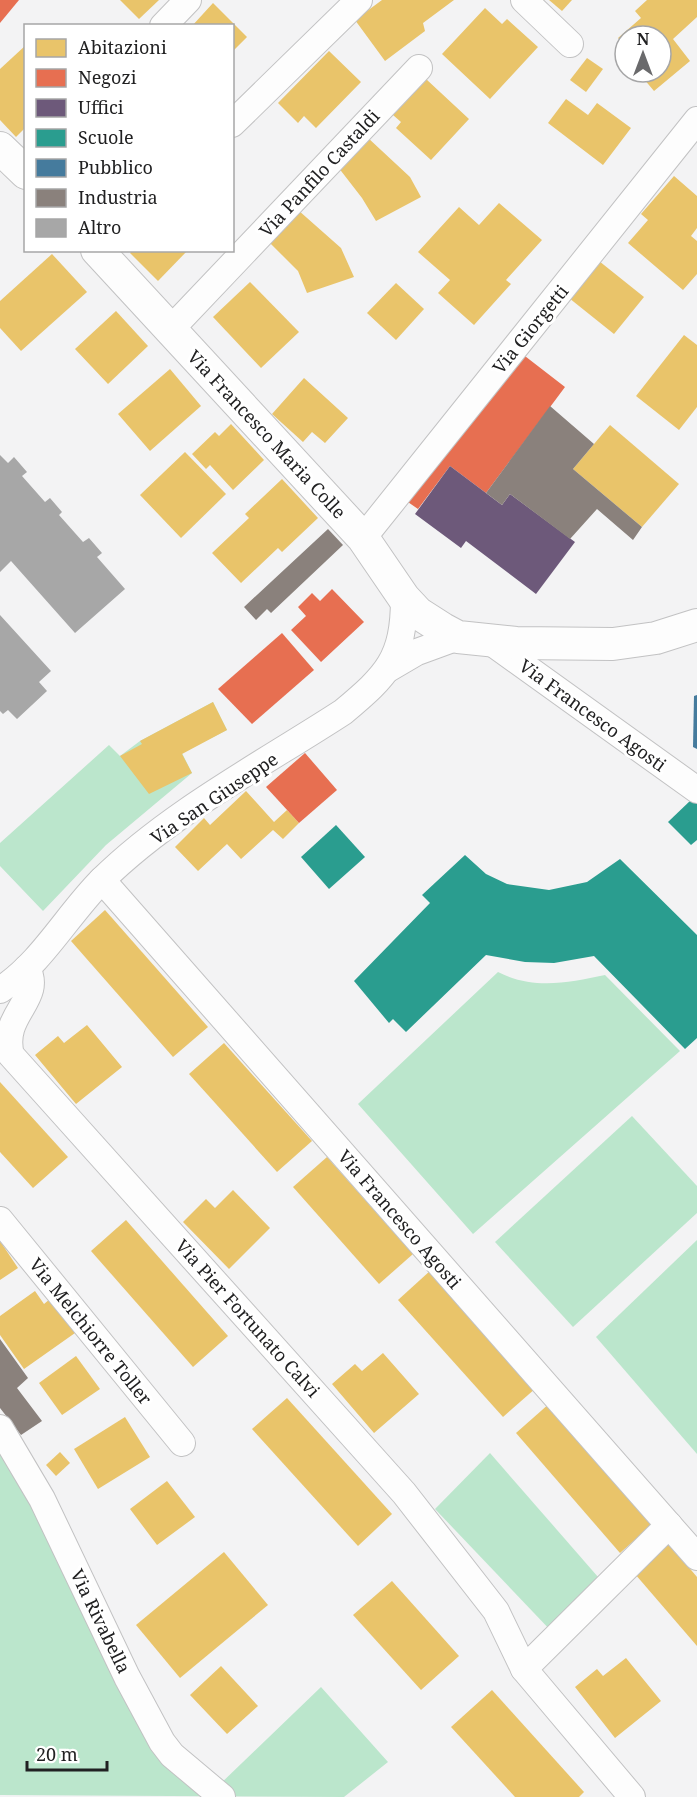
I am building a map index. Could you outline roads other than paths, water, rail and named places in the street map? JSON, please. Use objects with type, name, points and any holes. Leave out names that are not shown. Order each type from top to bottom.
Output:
[{"type":"street","points":[[165,24],[189,0]]},
{"type":"street","points":[[234,122],[359,0]]},
{"type":"street","points":[[524,0],[570,44]]},
{"type":"street","name":"Via Panfilo Castaldi","points":[[170,330],[419,68]]},
{"type":"street","name":"Via Giorgetti","points":[[363,538],[697,120]]},
{"type":"street","name":"Via Francesco Maria Colle","points":[[101,252],[363,538],[404,598],[430,621],[473,638]]},
{"type":"street","name":"Via San Giuseppe","points":[[388,669],[402,636],[404,598]]},
{"type":"street","points":[[473,638],[546,645],[613,644],[656,638],[697,625]]},
{"type":"street","name":"Via San Giuseppe","points":[[0,990],[27,968],[102,880],[169,824],[343,712],[388,669],[417,652],[473,638]]},
{"type":"street","name":"Via Francesco Agosti","points":[[473,638],[697,790]]},
{"type":"street","name":"Via Francesco Agosti","points":[[102,880],[697,1557]]},
{"type":"street","name":"Via Pier Fortunato Calvi","points":[[27,968],[31,976],[31,986],[8,1028],[6,1037],[11,1055],[404,1493],[496,1611],[524,1669],[632,1797]]},
{"type":"street","name":"Via Melchiorre Toller","points":[[0,1220],[182,1443]]},
{"type":"street","name":"Via Rivabella","points":[[0,1428],[46,1507],[127,1677],[162,1742],[172,1755],[222,1797]]},
{"type":"street","points":[[524,1669],[669,1526]]}]
